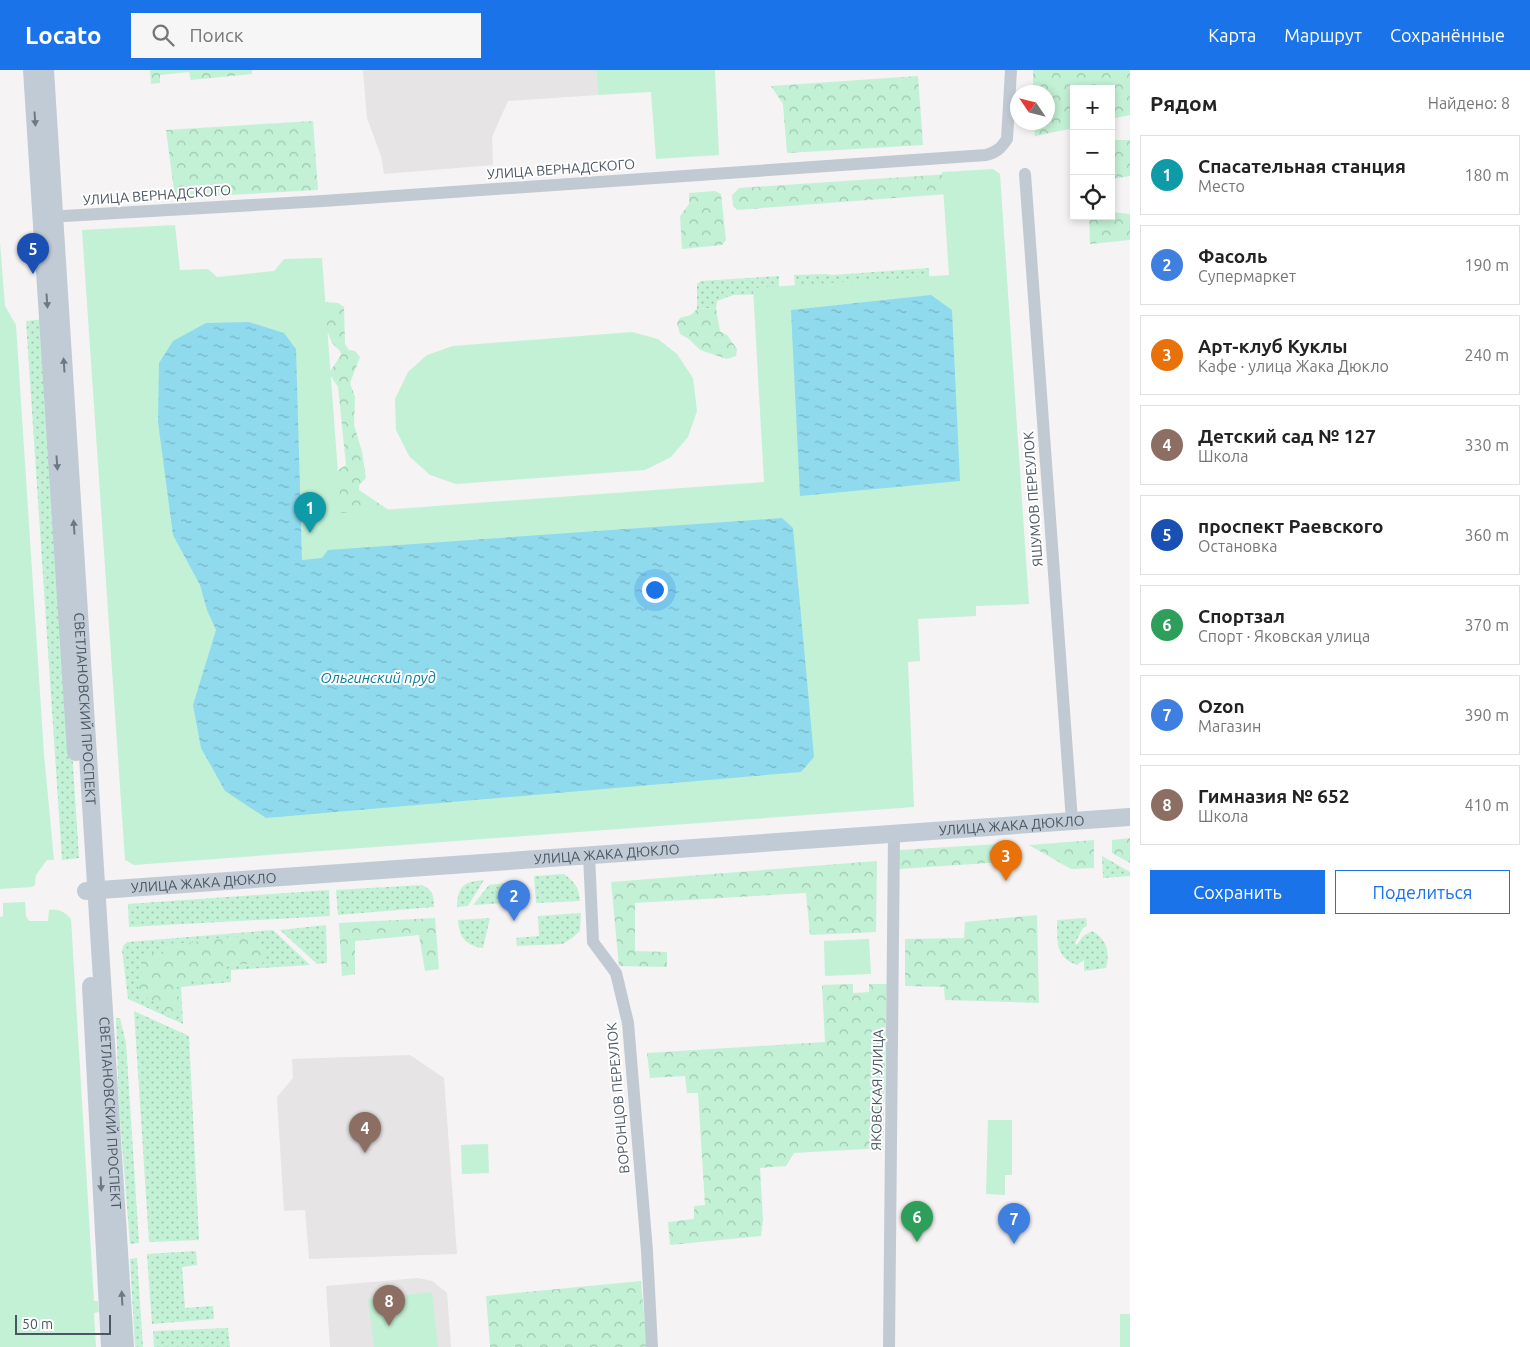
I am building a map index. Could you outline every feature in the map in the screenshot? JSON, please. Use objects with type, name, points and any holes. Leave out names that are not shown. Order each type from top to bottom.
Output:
[{"type":"main road","name":"СВЕТЛАНОВСКИЙ ПРОСПЕКТ","points":[[32,70],[48,217]]},
{"type":"main road","name":"СВЕТЛАНОВСКИЙ ПРОСПЕКТ","points":[[45,70],[48,217],[91,891],[125,1347]]},
{"type":"main road","name":"УЛИЦА ЖАКА ДЮКЛО","points":[[91,891],[1130,817]]},
{"type":"main road","name":"СВЕТЛАНОВСКИЙ ПРОСПЕКТ","points":[[91,891],[110,1347]]},
{"type":"street","name":"УЛИЦА ВЕРНАДСКОГО","points":[[48,217],[332,200],[986,155],[995,153],[1007,139],[1011,70]]},
{"type":"street","name":"ЯШУМОВ ПЕРЕУЛОК","points":[[1024,174],[1072,821]]},
{"type":"street","name":"ЯКОВСКАЯ УЛИЦА","points":[[889,1347],[894,834]]},
{"type":"street","name":"ВОРОНЦОВ ПЕРЕУЛОК","points":[[589,855],[593,942],[616,973],[628,1023],[647,1251],[652,1347]]},
{"type":"shaded area","points":[[363,70],[596,70],[598,95],[508,101],[492,137],[493,165],[384,174],[381,156],[367,118]]},
{"type":"shaded area","points":[[410,1055],[444,1078],[457,1254],[309,1259],[305,1210],[284,1211],[277,1097],[293,1078],[292,1059]]},
{"type":"shaded area","points":[[418,1278],[432,1281],[447,1293],[451,1347],[330,1347],[326,1286]]},
{"type":"green space","points":[[150,70],[252,70],[252,74],[191,80],[189,72],[160,75],[160,83],[151,84]]},
{"type":"green space","points":[[596,70],[715,70],[719,155],[656,159],[651,92],[598,95]]},
{"type":"green space","points":[[1033,70],[1130,70],[1130,115],[1115,118],[1115,85],[1070,85],[1070,129],[1035,136],[1035,130],[1055,130],[1055,85],[1033,85]]},
{"type":"green space","points":[[918,76],[923,145],[787,153],[783,104],[771,86]]},
{"type":"green space","points":[[313,121],[318,190],[175,198],[166,130]]},
{"type":"green space","points":[[1115,140],[1130,140],[1130,176],[1115,178]]},
{"type":"green space","points":[[993,169],[1000,174],[1029,604],[976,606],[976,616],[918,619],[920,661],[908,662],[914,807],[134,865],[125,860],[82,230],[175,225],[180,270],[208,269],[217,277],[274,271],[284,259],[322,258],[341,513],[764,482],[753,288],[949,275],[942,172]]},
{"type":"green space","points":[[979,172],[974,192],[737,210],[733,206],[732,195],[739,188]]},
{"type":"green space","points":[[715,191],[721,194],[726,240],[722,245],[682,249],[680,216],[689,204],[689,193]]},
{"type":"green space","points":[[1115,212],[1130,214],[1130,240],[1090,244],[1089,220],[1115,220]]},
{"type":"green space","points":[[0,242],[5,306],[16,325],[44,754],[54,860],[47,860],[36,875],[35,885],[32,887],[0,889]]},
{"type":"green space","points":[[929,268],[929,277],[795,286],[794,275],[833,275]]},
{"type":"green space","points":[[779,276],[779,287],[769,294],[733,295],[717,301],[716,308],[697,309],[697,284],[701,281]]},
{"type":"green space","points":[[307,301],[338,303],[344,307],[345,344],[349,350],[355,351],[360,357],[350,383],[355,397],[354,425],[362,452],[366,478],[359,485],[359,490],[396,515],[349,549],[324,479],[346,465],[338,387],[329,373],[341,355],[340,351],[332,343],[328,333],[323,332]]},
{"type":"green space","points":[[716,308],[720,331],[727,335],[737,349],[736,356],[727,359],[700,350],[689,339],[680,334],[677,323],[680,318],[691,315],[697,309]]},
{"type":"green space","points":[[44,319],[79,858],[62,860],[26,321]]},
{"type":"green space","points":[[632,332],[658,339],[677,354],[693,378],[697,411],[688,437],[671,457],[645,470],[456,484],[430,475],[409,456],[396,430],[395,399],[408,372],[427,355],[453,346]]},
{"type":"green space","points":[[1130,838],[1130,863],[1112,853],[1112,840]]},
{"type":"green space","points":[[1094,840],[1094,868],[1071,869],[1029,845]]},
{"type":"green space","points":[[1016,843],[1017,861],[899,869],[899,850]]},
{"type":"green space","points":[[1102,856],[1130,872],[1130,876],[1103,878]]},
{"type":"green space","points":[[877,861],[876,932],[810,935],[806,893],[635,903],[635,951],[667,952],[667,967],[619,966],[611,882]]},
{"type":"green space","points":[[564,874],[576,886],[580,901],[536,903],[534,876]]},
{"type":"green space","points":[[484,880],[468,906],[457,907],[459,894],[463,886],[471,882]]},
{"type":"green space","points":[[506,883],[509,903],[473,905],[489,885]]},
{"type":"green space","points":[[422,885],[429,889],[432,894],[434,907],[338,915],[336,890]]},
{"type":"green space","points":[[329,890],[330,916],[129,927],[128,904]]},
{"type":"green space","points":[[25,902],[26,916],[29,921],[48,921],[49,910],[61,911],[71,919],[94,1301],[98,1301],[99,1312],[94,1313],[96,1347],[0,1347],[0,917],[3,916],[3,903]]},
{"type":"green space","points":[[581,913],[580,931],[563,944],[517,946],[516,938],[539,936],[538,916]]},
{"type":"green space","points":[[1037,915],[1039,1003],[945,1000],[944,987],[905,986],[905,939],[964,938],[965,922]]},
{"type":"green space","points":[[435,918],[439,969],[425,971],[419,935],[355,941],[355,974],[342,976],[339,923]]},
{"type":"green space","points":[[490,918],[483,948],[472,945],[464,939],[458,920]]},
{"type":"green space","points":[[1086,918],[1087,926],[1083,928],[1075,943],[1077,945],[1083,936],[1092,931],[1097,934],[1106,946],[1108,957],[1106,968],[1084,971],[1084,960],[1077,965],[1061,953],[1058,942],[1057,920]]},
{"type":"green space","points":[[326,925],[327,963],[317,964],[280,930]]},
{"type":"green space","points":[[273,930],[310,965],[231,970],[231,982],[181,987],[183,1024],[128,999],[122,950],[127,942]]},
{"type":"green space","points":[[252,936],[269,954],[262,963],[228,965],[222,978],[204,983],[194,978],[176,988],[180,1017],[162,1011],[157,1003],[139,994],[138,980],[142,972],[141,959],[151,952],[164,958],[162,949],[168,941],[185,943],[217,938]]},
{"type":"green space","points":[[869,939],[871,974],[825,976],[824,941]]},
{"type":"green space","points":[[853,984],[853,993],[869,992],[869,984],[887,984],[883,1148],[794,1153],[786,1166],[760,1168],[763,1220],[761,1236],[670,1245],[668,1222],[694,1219],[694,1206],[705,1205],[698,1093],[687,1093],[685,1076],[650,1078],[647,1053],[825,1042],[822,985]]},
{"type":"green space","points":[[134,1011],[189,1036],[199,1240],[149,1242]]},
{"type":"green space","points":[[116,1018],[120,1018],[126,1043],[139,1243],[130,1244],[119,1107]]},
{"type":"green space","points":[[988,1120],[1012,1120],[1012,1175],[1005,1175],[1005,1195],[986,1194]]},
{"type":"green space","points":[[488,1144],[489,1173],[462,1174],[461,1145]]},
{"type":"green space","points":[[196,1251],[197,1265],[182,1267],[185,1308],[213,1306],[214,1319],[152,1324],[147,1254]]},
{"type":"green space","points":[[137,1258],[143,1347],[135,1347],[130,1259]]},
{"type":"green space","points":[[641,1281],[647,1347],[490,1347],[486,1296]]},
{"type":"green space","points":[[432,1292],[438,1347],[374,1347],[368,1299]]},
{"type":"green space","points":[[1120,1314],[1130,1314],[1130,1347],[1120,1347]]},
{"type":"green space","points":[[228,1328],[230,1347],[154,1347],[153,1331]]},
{"type":"water","points":[[931,295],[952,310],[960,481],[800,496],[791,310]]},
{"type":"water","name":"Ольгинский пруд","points":[[249,322],[284,333],[296,349],[302,560],[322,558],[328,550],[782,518],[793,528],[814,757],[801,772],[266,818],[225,791],[201,748],[193,705],[216,630],[207,610],[200,585],[173,535],[158,422],[159,363],[173,341],[206,323]]},
{"type":"place","name":"проспект Раевского","points":[[33,274]]},
{"type":"place","name":"Спасательная станция","points":[[310,533]]},
{"type":"place","name":"Арт-клуб Куклы","points":[[1006,881]]},
{"type":"place","name":"Фасоль","points":[[514,921]]},
{"type":"place","name":"Детский сад № 127","points":[[365,1153]]},
{"type":"place","name":"Спортзал","points":[[917,1242]]},
{"type":"place","name":"Ozon","points":[[1014,1244]]},
{"type":"place","name":"Гимназия № 652","points":[[389,1326]]}]
